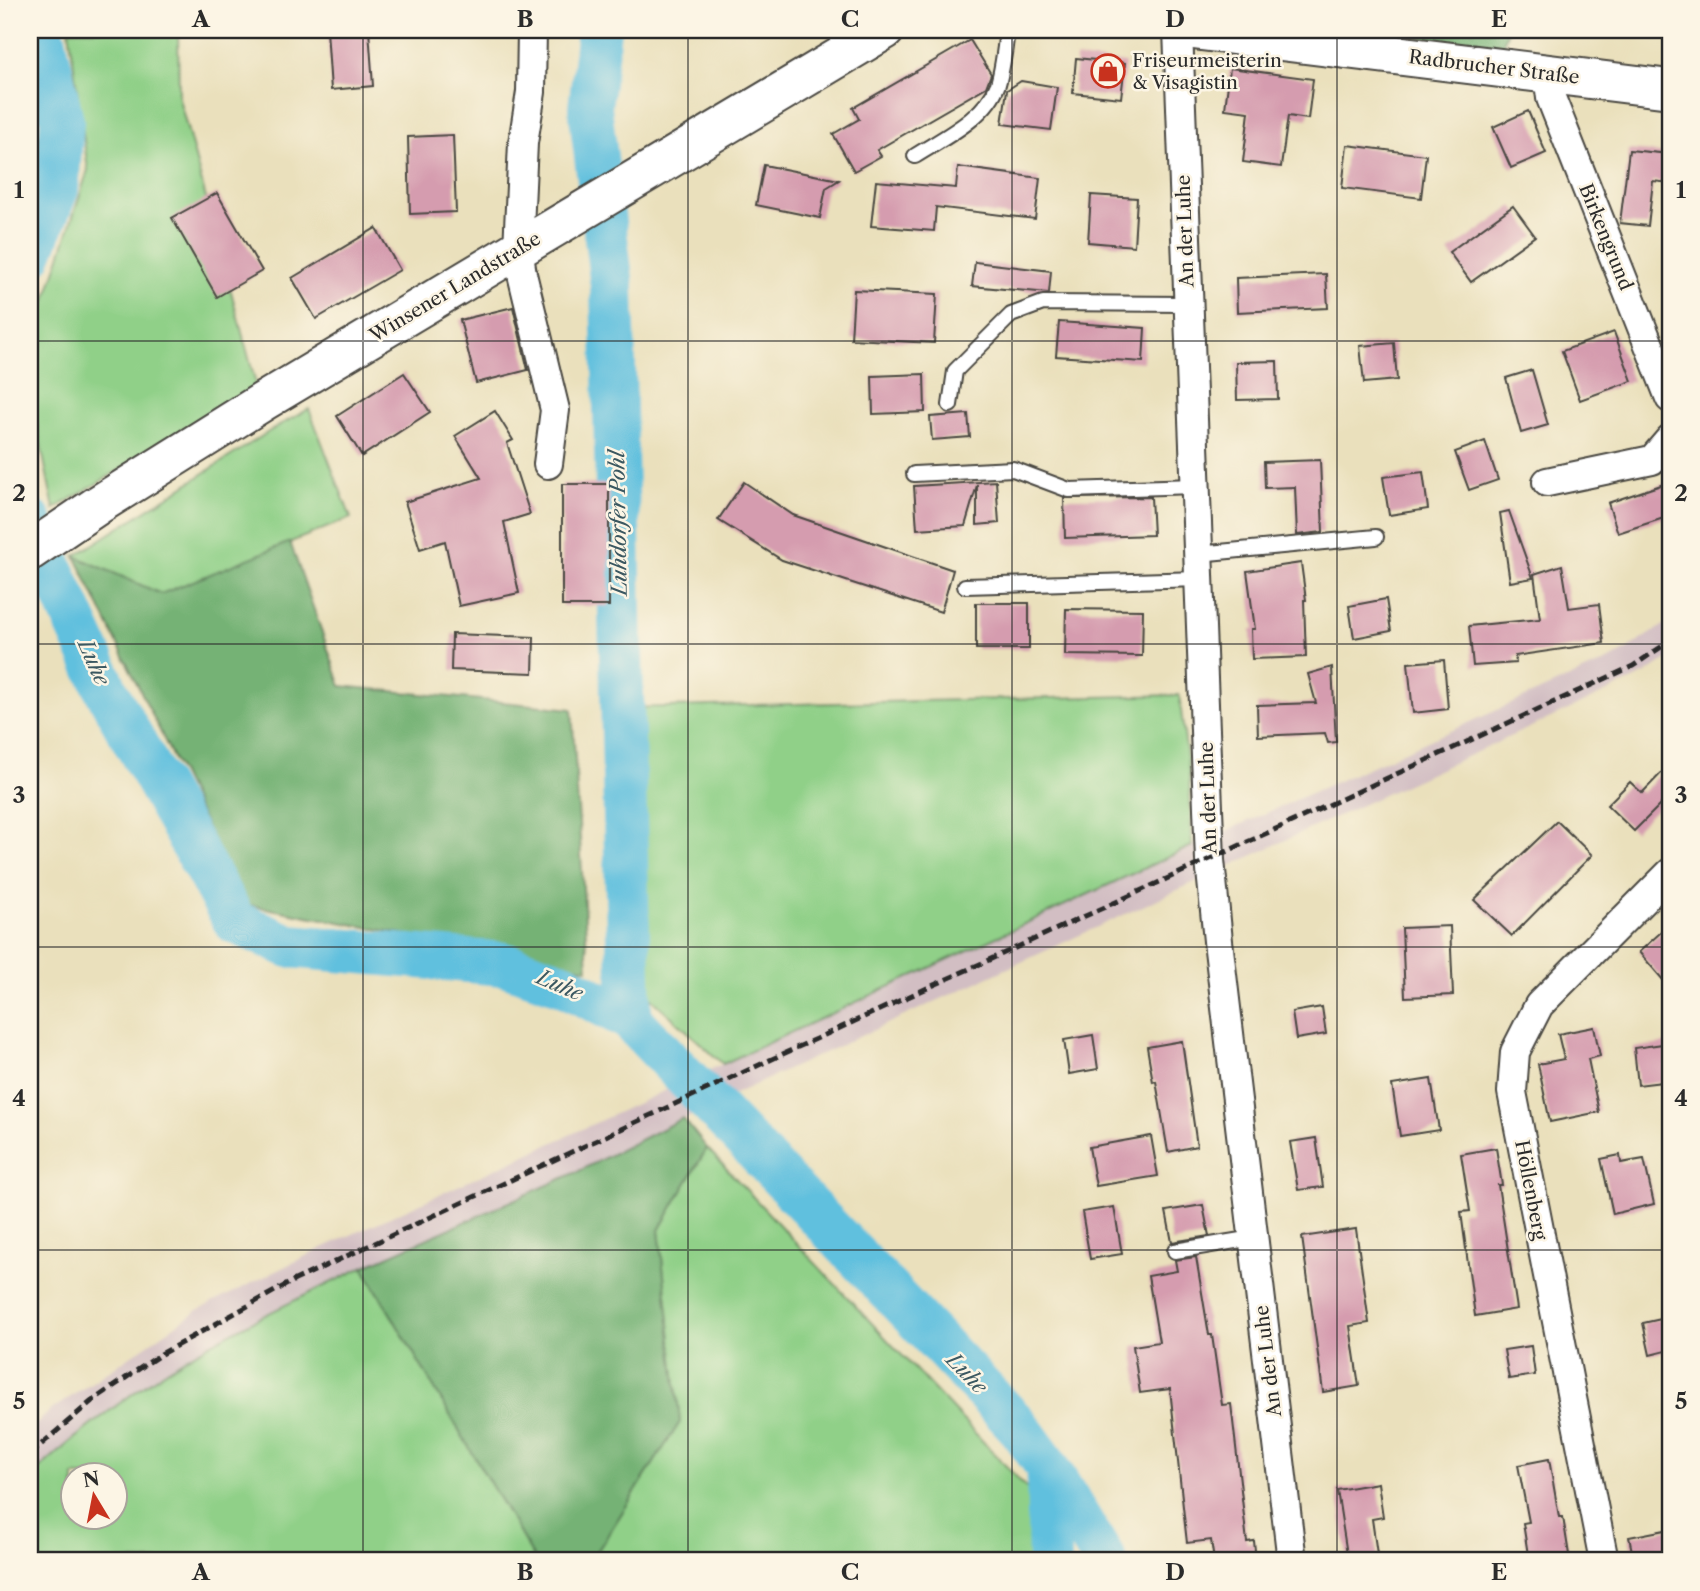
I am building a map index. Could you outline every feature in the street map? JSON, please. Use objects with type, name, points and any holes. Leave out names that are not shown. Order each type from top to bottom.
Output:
[{"type":"main road","name":"Winsener Landstraße","points":[[30,551],[264,401],[636,179],[838,43],[885,30]]},
{"type":"main road","name":"Radbrucher Straße","points":[[1193,30],[1382,41],[1548,74],[1670,89]]},
{"type":"street","points":[[532,30],[531,92],[523,143],[519,249],[522,274],[555,410],[548,464]]},
{"type":"street","name":"An der Luhe","points":[[1178,30],[1210,860],[1292,1561]]},
{"type":"street","name":"Birkengrund","points":[[1548,74],[1551,98],[1670,398]]},
{"type":"street","points":[[1547,482],[1652,460],[1670,439]]},
{"type":"street","name":"Höllenberg","points":[[1604,1561],[1512,1093],[1515,1052],[1539,1005],[1670,873]]},
{"type":"lane","points":[[915,156],[958,128],[982,109],[992,96],[998,85],[1007,30]]},
{"type":"lane","points":[[950,405],[955,371],[1011,315],[1043,303],[1188,304]]},
{"type":"lane","points":[[914,474],[1013,470],[1069,490],[1195,486]]},
{"type":"lane","points":[[965,586],[1198,566],[1376,537]]},
{"type":"lane","points":[[1175,1251],[1254,1238]]},
{"type":"shaded area","points":[[1670,621],[1670,657],[1646,674],[737,1093],[577,1172],[363,1267],[217,1340],[30,1477],[30,1430],[50,1411],[198,1310],[322,1248],[1192,846],[1614,658]]},
{"type":"green space","points":[[69,30],[178,30],[179,98],[257,388],[54,509],[30,392],[30,349],[88,170]]},
{"type":"green space","points":[[1381,30],[1508,30],[1500,52]]},
{"type":"green space","points":[[30,93],[39,145],[30,179]]},
{"type":"green space","points":[[309,409],[351,518],[161,594],[75,556],[273,429]]},
{"type":"green space","points":[[290,542],[341,686],[572,709],[588,969],[244,904],[75,556],[161,594]]},
{"type":"green space","points":[[1179,695],[1189,772],[1192,846],[723,1064],[641,989],[625,708]]},
{"type":"green space","points":[[683,1118],[707,1148],[659,1230],[680,1422],[591,1561],[536,1561],[363,1267],[577,1172]]},
{"type":"green space","points":[[707,1148],[1038,1500],[1035,1561],[591,1561],[680,1422],[659,1230]]},
{"type":"green space","points":[[363,1267],[536,1561],[30,1561],[30,1477],[96,1421],[145,1385],[237,1329]]},
{"type":"building","points":[[327,30],[369,30],[373,86],[331,90]]},
{"type":"building","points":[[970,40],[991,74],[986,87],[877,150],[881,156],[854,171],[833,134],[859,119],[853,108]]},
{"type":"building","points":[[1076,58],[1125,63],[1121,98],[1073,93]]},
{"type":"building","points":[[1230,68],[1313,79],[1308,119],[1288,116],[1281,167],[1243,162],[1249,112],[1225,109]]},
{"type":"building","points":[[1021,81],[1057,87],[1051,130],[1002,124],[1007,90]]},
{"type":"building","points":[[1528,111],[1546,153],[1511,168],[1493,127]]},
{"type":"building","points":[[453,135],[456,212],[410,214],[408,137]]},
{"type":"building","points":[[1347,145],[1426,155],[1421,198],[1342,188]]},
{"type":"building","points":[[1629,150],[1670,154],[1670,183],[1653,181],[1648,226],[1620,223]]},
{"type":"building","points":[[764,165],[839,180],[826,188],[820,218],[756,205]]},
{"type":"building","points":[[958,167],[1040,178],[1035,219],[936,207],[934,231],[871,226],[876,181],[956,188]]},
{"type":"building","points":[[217,193],[262,271],[217,297],[172,218]]},
{"type":"building","points":[[1091,195],[1137,198],[1134,246],[1088,242]]},
{"type":"building","points":[[1513,206],[1535,236],[1471,282],[1449,252]]},
{"type":"building","points":[[376,228],[400,270],[316,319],[292,278]]},
{"type":"building","points":[[975,262],[1051,271],[1049,293],[972,286]]},
{"type":"building","points":[[1326,274],[1328,308],[1237,312],[1236,278]]},
{"type":"building","points":[[854,290],[937,294],[934,343],[851,339]]},
{"type":"building","points":[[513,307],[528,370],[476,383],[460,320]]},
{"type":"building","points":[[1059,322],[1145,328],[1143,362],[1056,356]]},
{"type":"building","points":[[1614,332],[1632,381],[1580,400],[1562,351]]},
{"type":"building","points":[[1394,343],[1397,380],[1364,383],[1360,346]]},
{"type":"building","points":[[1277,361],[1278,399],[1237,400],[1236,362]]},
{"type":"building","points":[[1532,370],[1548,425],[1521,433],[1506,378]]},
{"type":"building","points":[[404,373],[430,412],[362,456],[337,416]]},
{"type":"building","points":[[924,374],[925,412],[873,414],[872,376]]},
{"type":"building","points":[[495,411],[513,440],[507,443],[530,514],[504,522],[519,593],[459,606],[445,541],[420,549],[405,502],[481,478],[455,436]]},
{"type":"building","points":[[968,414],[970,437],[932,440],[930,417]]},
{"type":"building","points":[[1485,441],[1498,480],[1469,490],[1455,452]]},
{"type":"building","points":[[1320,460],[1323,532],[1297,535],[1295,487],[1265,488],[1264,462]]},
{"type":"building","points":[[1423,472],[1428,509],[1389,515],[1383,477]]},
{"type":"building","points":[[996,481],[999,523],[977,525],[977,485],[965,526],[917,529],[914,486]]},
{"type":"building","points":[[744,482],[793,515],[953,570],[941,612],[782,560],[718,520]]},
{"type":"building","points":[[1670,482],[1670,516],[1618,533],[1608,503]]},
{"type":"building","points":[[562,484],[609,484],[609,606],[562,606]]},
{"type":"building","points":[[1151,497],[1153,535],[1065,538],[1064,498]]},
{"type":"building","points":[[1509,511],[1533,578],[1510,582],[1500,513]]},
{"type":"building","points":[[1301,563],[1306,600],[1306,657],[1252,659],[1251,629],[1255,629],[1247,571]]},
{"type":"building","points":[[1562,565],[1569,608],[1599,604],[1604,643],[1515,656],[1516,663],[1473,666],[1469,626],[1540,619],[1534,574]]},
{"type":"building","points":[[1386,599],[1391,631],[1354,638],[1349,606]]},
{"type":"building","points":[[976,603],[1029,603],[1029,649],[976,649]]},
{"type":"building","points":[[1066,609],[1143,610],[1142,656],[1065,655]]},
{"type":"building","points":[[452,634],[534,637],[533,673],[451,670]]},
{"type":"building","points":[[1444,660],[1448,709],[1413,713],[1408,663]]},
{"type":"building","points":[[1332,667],[1336,742],[1328,743],[1325,733],[1258,736],[1257,705],[1316,703],[1308,674]]},
{"type":"building","points":[[1670,764],[1670,795],[1634,831],[1607,805],[1630,782],[1642,793]]},
{"type":"building","points":[[1557,821],[1592,855],[1512,936],[1474,900]]},
{"type":"building","points":[[1670,924],[1670,988],[1639,952]]},
{"type":"building","points":[[1450,926],[1453,995],[1405,997],[1402,928]]},
{"type":"building","points":[[1322,1007],[1326,1034],[1296,1039],[1292,1012]]},
{"type":"building","points":[[1594,1027],[1600,1056],[1588,1059],[1599,1112],[1550,1122],[1538,1064],[1564,1059],[1558,1034]]},
{"type":"building","points":[[1093,1035],[1098,1069],[1069,1074],[1064,1040]]},
{"type":"building","points":[[1182,1041],[1197,1146],[1168,1152],[1156,1081],[1153,1082],[1147,1047]]},
{"type":"building","points":[[1670,1043],[1670,1081],[1638,1085],[1634,1048]]},
{"type":"building","points":[[1431,1079],[1439,1130],[1400,1136],[1392,1085]]},
{"type":"building","points":[[1151,1136],[1158,1176],[1096,1186],[1089,1147]]},
{"type":"building","points":[[1316,1138],[1323,1187],[1298,1190],[1290,1142]]},
{"type":"building","points":[[1496,1148],[1502,1185],[1498,1185],[1517,1309],[1475,1316],[1461,1212],[1470,1211],[1461,1154]]},
{"type":"building","points":[[1620,1155],[1621,1163],[1644,1159],[1654,1204],[1613,1214],[1601,1159]]},
{"type":"building","points":[[1203,1205],[1209,1236],[1172,1242],[1166,1211]]},
{"type":"building","points":[[1114,1207],[1122,1254],[1090,1259],[1082,1212]]},
{"type":"building","points":[[1356,1229],[1369,1323],[1350,1326],[1359,1386],[1323,1392],[1302,1237]]},
{"type":"building","points":[[1196,1257],[1209,1335],[1212,1335],[1222,1405],[1231,1404],[1247,1542],[1254,1541],[1256,1561],[1214,1561],[1211,1540],[1187,1543],[1170,1389],[1140,1393],[1133,1346],[1159,1342],[1148,1276],[1177,1271],[1175,1260]]},
{"type":"building","points":[[1670,1317],[1670,1350],[1650,1355],[1643,1323]]},
{"type":"building","points":[[1531,1346],[1535,1375],[1509,1379],[1504,1350]]},
{"type":"building","points":[[1549,1459],[1570,1561],[1529,1561],[1523,1523],[1529,1522],[1518,1465]]},
{"type":"building","points":[[1378,1483],[1383,1517],[1372,1519],[1378,1561],[1348,1561],[1337,1490]]},
{"type":"building","points":[[1670,1529],[1670,1561],[1634,1561],[1629,1537]]},
{"type":"waterway","name":"Luhe","points":[[30,256],[57,189],[62,121],[42,30]]},
{"type":"waterway","name":"Luhdorfer Pohl","points":[[599,30],[590,108],[612,287],[630,1019]]},
{"type":"waterway","name":"Luhe","points":[[30,520],[108,694],[235,922],[289,946],[504,964],[563,984],[630,1019],[1017,1425],[1047,1466],[1105,1561]]},
{"type":"waterway","name":"Luhe","points":[[1048,1468],[1050,1561]]},
{"type":"railway","points":[[30,1454],[92,1401],[161,1354],[295,1280],[1633,666],[1670,641]]},
{"type":"place","name":"Friseurmeisterin & Visagistin","points":[[1108,71]]}]
